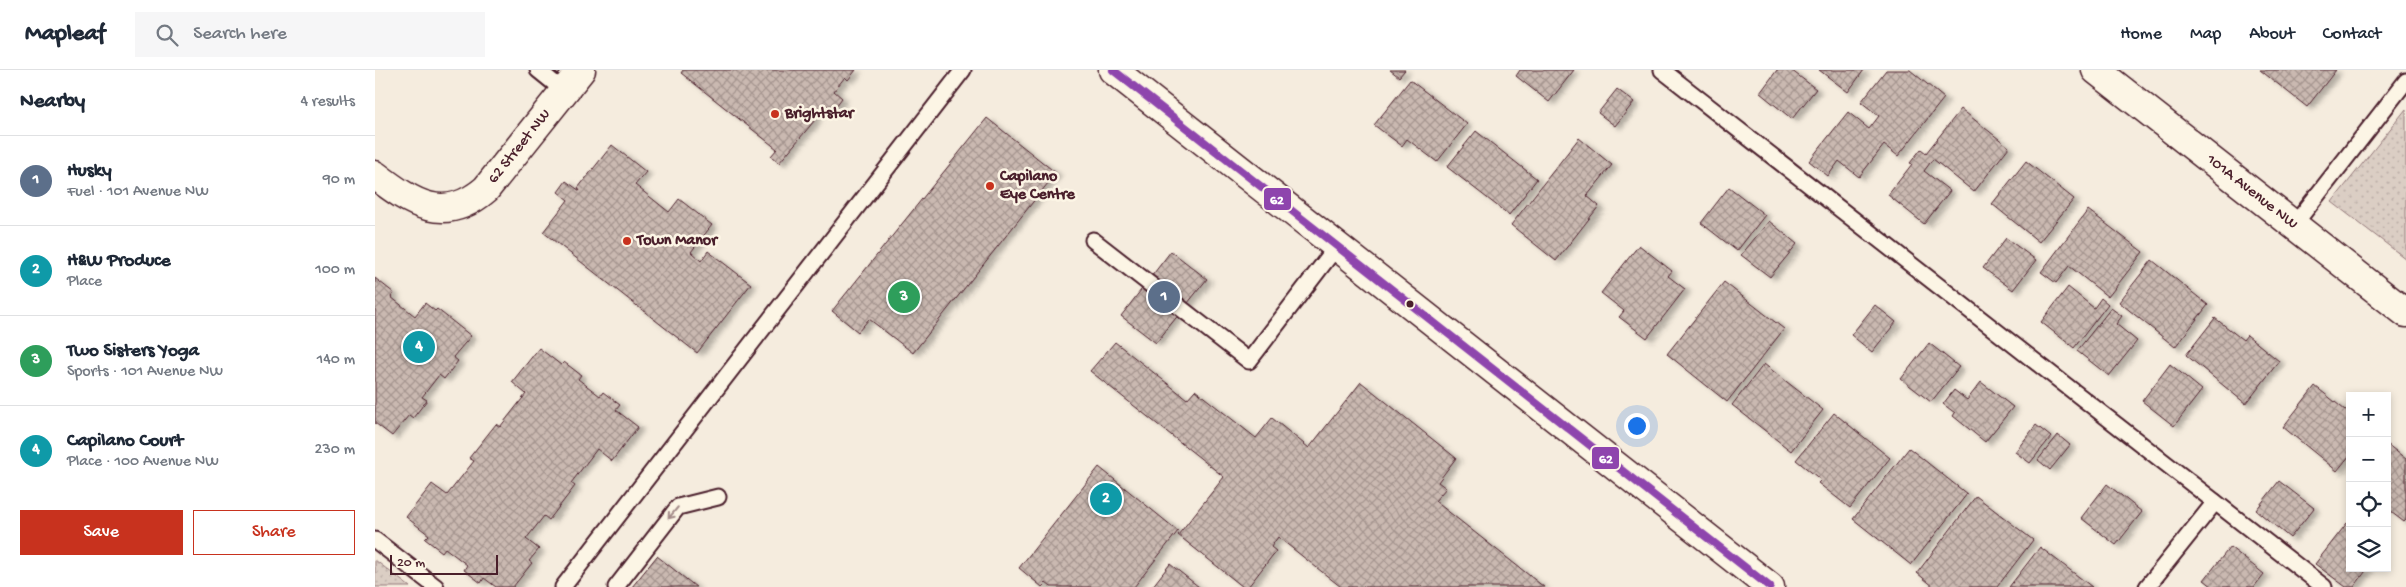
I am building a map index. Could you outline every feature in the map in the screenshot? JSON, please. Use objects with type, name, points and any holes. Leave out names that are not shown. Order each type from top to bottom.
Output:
[{"type":"main road","name":"62 Street NW","points":[[375,175],[400,194],[418,204],[431,208],[447,209],[468,202],[486,189],[581,70]]},
{"type":"main road","points":[[1113,70],[1770,587]]},
{"type":"main road","name":"101A Avenue NW","points":[[2096,70],[2406,313]]},
{"type":"lane","points":[[538,70],[564,91]]},
{"type":"lane","points":[[563,587],[963,70]]},
{"type":"lane","points":[[1662,70],[2324,587]]},
{"type":"lane","points":[[2293,225],[2406,81]]},
{"type":"lane","points":[[1093,240],[1249,361],[1337,246]]},
{"type":"lane","points":[[616,587],[678,507],[718,497]]},
{"type":"lane","points":[[2147,587],[2215,502]]},
{"type":"lane","points":[[375,540],[436,587]]},
{"type":"shaded area","points":[[2406,109],[2406,259],[2332,202]]},
{"type":"shaded area","points":[[375,560],[410,587],[375,587]]},
{"type":"building","name":"Brightstar","points":[[683,70],[856,70],[848,80],[845,77],[834,91],[842,98],[833,110],[824,103],[813,118],[815,120],[779,163],[771,156],[777,149],[681,73]]},
{"type":"building","points":[[1390,70],[1405,70],[1399,77]]},
{"type":"building","points":[[1520,70],[1574,70],[1549,102],[1516,76]]},
{"type":"building","points":[[1777,70],[1791,70],[1816,89],[1792,119],[1760,93]]},
{"type":"building","points":[[1819,70],[1864,70],[1848,92]]},
{"type":"building","points":[[1886,70],[1910,70],[1944,98],[1898,156],[1884,145],[1859,177],[1839,161],[1828,176],[1809,161],[1848,112],[1869,129],[1879,116],[1861,102]]},
{"type":"building","points":[[2260,70],[2336,70],[2307,107]]},
{"type":"building","points":[[1410,80],[1467,124],[1437,162],[1407,139],[1402,146],[1374,125]]},
{"type":"building","points":[[1617,89],[1634,102],[1615,126],[1598,113]]},
{"type":"building","points":[[1961,109],[2009,147],[1974,192],[1933,159],[1924,171],[1950,191],[1924,224],[1888,195],[1921,149],[1926,153]]},
{"type":"building","points":[[987,118],[1056,173],[913,353],[869,319],[858,332],[832,311]]},
{"type":"building","points":[[1476,131],[1537,179],[1509,215],[1447,167]]},
{"type":"building","points":[[1579,138],[1612,165],[1587,196],[1599,206],[1556,261],[1511,225]]},
{"type":"building","name":"Town Manor","points":[[612,145],[646,172],[635,185],[669,212],[679,199],[712,225],[691,252],[701,261],[708,251],[751,284],[697,353],[543,232],[568,200],[558,192],[566,181],[580,191],[578,188]]},
{"type":"building","points":[[2026,161],[2074,199],[2039,242],[1992,204]]},
{"type":"building","points":[[1729,187],[1765,215],[1737,251],[1701,223]]},
{"type":"building","points":[[2088,210],[2143,252],[2108,297],[2069,266],[2056,283],[2041,272]]},
{"type":"building","points":[[1769,221],[1797,244],[1770,277],[1741,255]]},
{"type":"building","points":[[2006,238],[2036,260],[2013,290],[1983,268]]},
{"type":"building","points":[[1639,245],[1672,271],[1668,276],[1685,289],[1647,338],[1619,317],[1624,311],[1601,293]]},
{"type":"building","points":[[1171,251],[1207,279],[1156,343],[1121,316]]},
{"type":"building","points":[[2152,260],[2208,305],[2175,347],[2119,302]]},
{"type":"building","points":[[375,278],[394,293],[391,297],[415,316],[425,303],[435,311],[437,309],[471,336],[453,357],[458,361],[444,379],[439,375],[422,397],[427,400],[413,418],[409,415],[392,436],[375,423]]},
{"type":"building","points":[[1724,282],[1784,329],[1727,402],[1667,354]]},
{"type":"building","points":[[2068,287],[2094,308],[2101,298],[2108,304],[2074,348],[2041,322]]},
{"type":"building","points":[[1875,305],[1896,322],[1872,352],[1851,335]]},
{"type":"building","points":[[2111,308],[2122,316],[2116,324],[2137,341],[2109,376],[2077,351]]},
{"type":"building","points":[[2215,318],[2243,340],[2247,335],[2279,361],[2246,404],[2186,355]]},
{"type":"building","points":[[1115,342],[1187,399],[1195,390],[1256,438],[1272,418],[1309,448],[1361,382],[1456,458],[1438,482],[1446,488],[1435,501],[1544,587],[1341,587],[1278,537],[1271,547],[1276,551],[1248,587],[1243,587],[1178,535],[1224,477],[1090,371]]},
{"type":"building","points":[[1929,343],[1959,367],[1931,402],[1901,379]]},
{"type":"building","points":[[539,348],[561,365],[564,362],[581,375],[578,379],[600,396],[603,392],[620,405],[616,410],[638,427],[612,461],[597,449],[571,483],[575,486],[549,520],[544,516],[526,539],[539,549],[529,561],[532,563],[513,587],[496,587],[484,578],[481,583],[464,570],[467,565],[445,548],[442,552],[425,539],[429,535],[406,517],[432,484],[447,495],[474,461],[469,458],[496,424],[500,427],[526,394],[512,382]]},
{"type":"building","points":[[1764,364],[1823,410],[1791,451],[1732,405]]},
{"type":"building","points":[[2170,364],[2202,390],[2174,426],[2142,401]]},
{"type":"building","points":[[1981,382],[2013,407],[1985,442],[1953,416],[1955,413],[1943,404],[1954,390],[1967,400]]},
{"type":"building","points":[[2315,386],[2346,411],[2346,460],[2337,471],[2283,427]]},
{"type":"building","points":[[1834,413],[1890,458],[1850,508],[1818,483],[1821,480],[1796,460]]},
{"type":"building","points":[[2036,425],[2051,437],[2030,463],[2015,452]]},
{"type":"building","points":[[2058,435],[2070,445],[2050,470],[2038,460]]},
{"type":"building","points":[[2391,447],[2406,459],[2406,520],[2404,522],[2391,512]]},
{"type":"building","points":[[1909,448],[1967,494],[1911,565],[1853,519]]},
{"type":"building","points":[[1099,467],[1178,531],[1134,587],[1051,587],[1046,583],[1042,587],[1019,568]]},
{"type":"building","points":[[2279,481],[2314,508],[2290,538],[2256,510]]},
{"type":"building","points":[[2107,484],[2142,512],[2116,545],[2081,518]]},
{"type":"building","points":[[1976,496],[2033,540],[1997,587],[1934,587],[1917,573]]},
{"type":"building","points":[[2346,524],[2346,572],[2365,572],[2354,587],[2346,587],[2315,564]]},
{"type":"building","points":[[2040,547],[2092,587],[2009,587]]},
{"type":"building","points":[[2230,547],[2264,574],[2254,587],[2213,587],[2204,580]]},
{"type":"building","points":[[657,556],[696,587],[632,587]]},
{"type":"building","points":[[1170,564],[1199,587],[1152,587]]},
{"type":"transit line","name":"62","points":[[1113,70],[1770,587]]},
{"type":"place","name":"Brightstar","points":[[775,114]]},
{"type":"place","name":"Capilano Eye Centre","points":[[990,186]]},
{"type":"place","name":"Town Manor","points":[[627,241]]},
{"type":"place","name":"Two Sisters Yoga","points":[[904,297]]},
{"type":"place","name":"Husky","points":[[1164,297]]},
{"type":"place","name":"Capilano Court","points":[[419,347]]},
{"type":"place","name":"H&W Produce","points":[[1106,499]]}]
